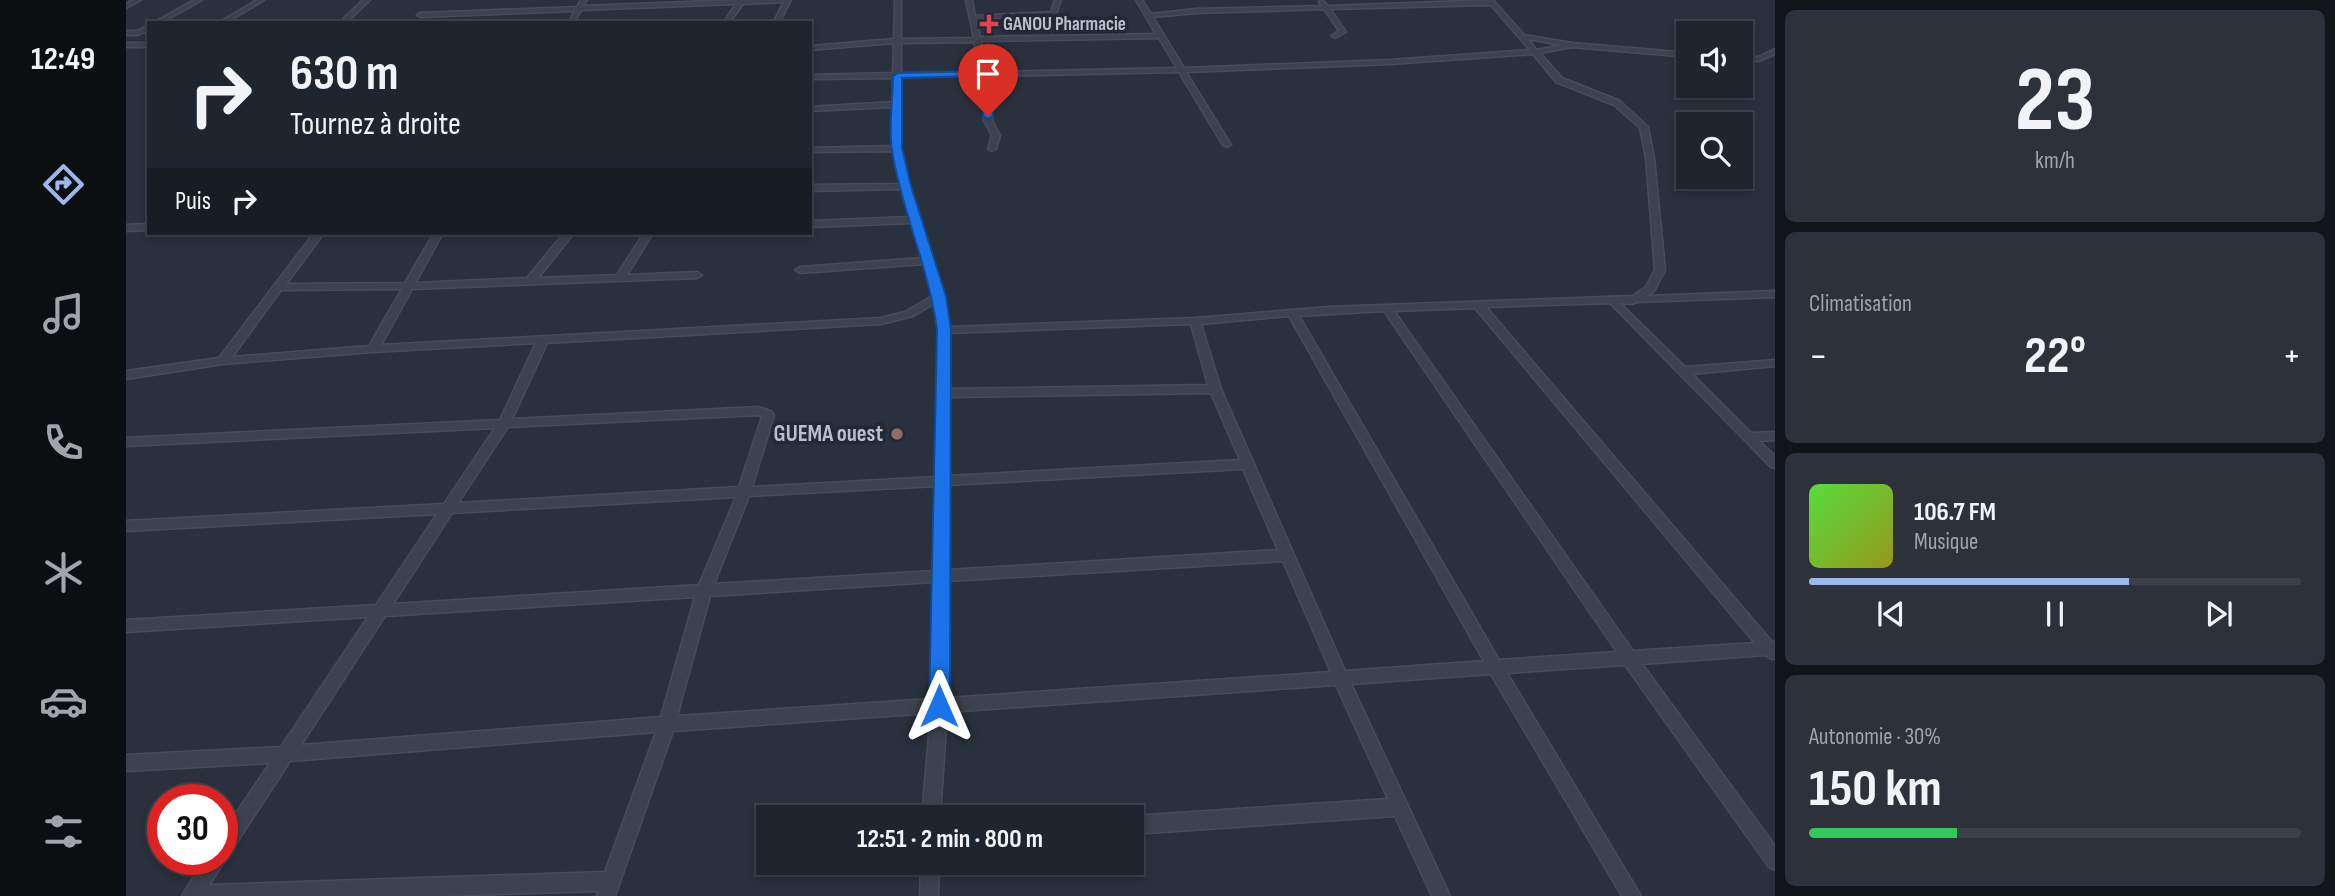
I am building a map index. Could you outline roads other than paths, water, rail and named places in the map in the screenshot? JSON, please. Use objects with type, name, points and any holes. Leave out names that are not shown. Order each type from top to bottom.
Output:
[{"type":"street","points":[[126,6],[138,0]]},
{"type":"street","points":[[160,21],[199,0]]},
{"type":"street","points":[[224,21],[261,0]]},
{"type":"street","points":[[344,21],[367,0]]},
{"type":"street","points":[[572,21],[584,0]]},
{"type":"street","points":[[420,15],[578,9],[648,3],[787,0],[777,21]]},
{"type":"street","points":[[898,0],[897,148],[905,186],[939,296],[944,330],[939,706],[932,805]]},
{"type":"street","points":[[969,0],[989,96],[988,121],[996,135],[992,149]]},
{"type":"street","points":[[977,17],[1049,14],[1053,13],[1058,0]]},
{"type":"street","points":[[1139,0],[1158,36],[1227,145]]},
{"type":"street","points":[[1320,0],[1343,32],[1335,36]]},
{"type":"street","points":[[727,21],[741,1]]},
{"type":"street","points":[[1149,16],[1217,6],[1325,7],[1492,1],[1561,81],[1617,103],[1644,127],[1650,153],[1660,270],[1650,289],[1632,301]]},
{"type":"street","points":[[126,42],[147,28]]},
{"type":"street","points":[[126,33],[138,33]]},
{"type":"street","points":[[812,48],[899,41],[1158,36]]},
{"type":"street","points":[[1525,37],[1572,45],[1676,54]]},
{"type":"street","points":[[126,42],[147,45]]},
{"type":"street","points":[[812,77],[1391,62],[1536,51],[1572,45]]},
{"type":"street","points":[[1753,59],[1775,51]]},
{"type":"street","points":[[812,109],[898,104]]},
{"type":"street","points":[[812,150],[897,148]]},
{"type":"street","points":[[812,188],[905,186]]},
{"type":"street","points":[[812,224],[916,220]]},
{"type":"street","points":[[126,228],[147,227]]},
{"type":"street","points":[[223,361],[318,235]]},
{"type":"street","points":[[373,349],[437,235]]},
{"type":"street","points":[[530,281],[567,235]]},
{"type":"street","points":[[620,278],[647,235]]},
{"type":"street","points":[[800,270],[927,261]]},
{"type":"street","points":[[280,287],[407,286],[698,275]]},
{"type":"street","points":[[944,330],[1775,294]]},
{"type":"street","points":[[126,375],[223,361],[373,349],[881,321],[909,314],[939,296]]},
{"type":"street","points":[[1614,302],[1775,464]]},
{"type":"street","points":[[1478,305],[1773,650]]},
{"type":"street","points":[[1388,309],[1629,658],[1775,861]]},
{"type":"street","points":[[1292,313],[1495,667],[1632,896]]},
{"type":"street","points":[[1195,321],[1215,389],[1341,678],[1441,896]]},
{"type":"street","points":[[238,826],[503,425],[543,340]]},
{"type":"street","points":[[1682,371],[1775,363]]},
{"type":"street","points":[[945,393],[1215,389]]},
{"type":"street","points":[[126,442],[759,411],[768,415],[744,492],[704,592],[667,724],[609,888],[192,895]]},
{"type":"street","points":[[1749,437],[1775,436]]},
{"type":"street","points":[[126,526],[1248,464]]},
{"type":"street","points":[[126,626],[1288,555]]},
{"type":"street","points":[[126,763],[1773,650]]},
{"type":"street","points":[[1144,824],[1400,807]]},
{"type":"street","points":[[192,895],[205,875]]},
{"type":"street","points":[[929,896],[930,875]]},
{"type":"place","name":"GANOU Pharmacie","points":[[989,24]]},
{"type":"place","name":"GUEMA ouest","points":[[897,434]]}]
